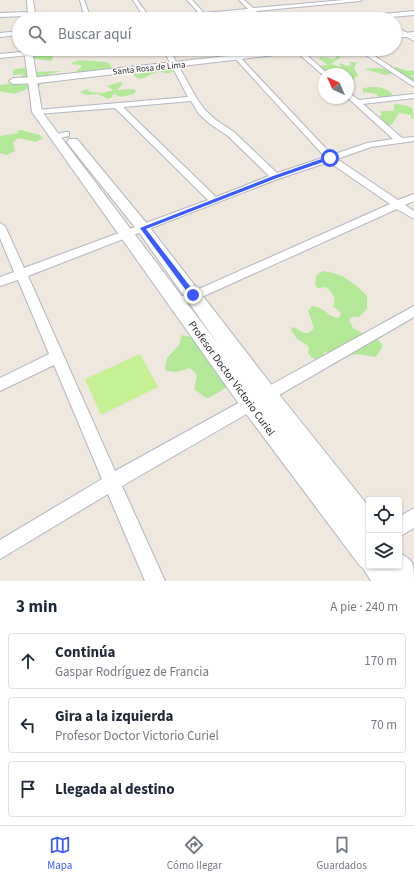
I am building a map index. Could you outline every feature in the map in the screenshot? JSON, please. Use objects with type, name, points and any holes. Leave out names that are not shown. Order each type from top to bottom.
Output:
[{"type":"main road","points":[[25,0],[27,12]]},
{"type":"main road","points":[[29,12],[30,0]]},
{"type":"main road","name":"Profesor Doctor Victorio Curiel","points":[[33,56],[35,78],[43,111],[60,136],[135,231],[186,299],[267,395],[366,523]]},
{"type":"main road","name":"Profesor Doctor Victorio Curiel","points":[[186,299],[251,404],[366,552]]},
{"type":"main road","name":"Profesor Doctor Victorio Curiel","points":[[378,569],[387,581]]},
{"type":"main road","points":[[401,569],[411,581]]},
{"type":"street","points":[[82,0],[86,12]]},
{"type":"street","points":[[135,0],[143,12]]},
{"type":"street","points":[[189,0],[200,12]]},
{"type":"street","points":[[241,0],[252,10]]},
{"type":"street","points":[[296,0],[303,5]]},
{"type":"street","points":[[232,12],[360,0]]},
{"type":"street","points":[[347,1],[354,5]]},
{"type":"street","points":[[402,15],[414,13]]},
{"type":"street","points":[[0,15],[12,16]]},
{"type":"street","points":[[402,32],[412,37]]},
{"type":"street","points":[[0,35],[12,34]]},
{"type":"street","points":[[402,36],[412,37]]},
{"type":"street","points":[[402,39],[412,37]]},
{"type":"street","points":[[0,56],[12,54]]},
{"type":"street","points":[[170,56],[193,99],[202,112],[213,122],[232,134],[275,177]]},
{"type":"street","points":[[236,56],[330,158],[414,216]]},
{"type":"street","name":"Santa Rosa de Lima","points":[[10,82],[236,56]]},
{"type":"street","points":[[304,56],[318,68]]},
{"type":"street","points":[[370,56],[414,85]]},
{"type":"street","points":[[357,102],[414,96]]},
{"type":"street","points":[[43,111],[193,99]]},
{"type":"street","points":[[354,99],[400,141]]},
{"type":"street","points":[[118,106],[214,201]]},
{"type":"street","points":[[0,282],[275,177],[330,158],[370,145],[414,139]]},
{"type":"street","points":[[186,299],[414,197]]},
{"type":"street","points":[[0,226],[155,581]]},
{"type":"street","points":[[0,550],[112,482],[414,311]]},
{"type":"street","points":[[0,385],[57,357]]},
{"type":"street","points":[[402,526],[414,517]]},
{"type":"green space","points":[[34,56],[53,56],[52,61],[33,59]]},
{"type":"green space","points":[[336,56],[341,57],[331,64],[340,67],[342,66],[339,65],[341,63],[347,66],[351,65],[349,62],[357,62],[354,69],[320,68],[319,66],[328,65],[319,59],[320,57],[335,59]]},
{"type":"green space","points":[[79,60],[107,62],[112,66],[105,74],[100,76],[71,78],[81,67],[81,65],[70,64]]},
{"type":"green space","points":[[164,67],[174,70],[170,73],[160,72],[142,78],[136,77],[133,74],[137,70]]},
{"type":"green space","points":[[396,67],[410,72],[408,70],[414,71],[414,75],[410,75],[414,77],[414,81],[395,73],[385,75],[364,69],[377,68],[396,70],[394,68]]},
{"type":"green space","points":[[27,68],[29,72],[62,71],[49,74],[51,77],[19,78],[24,74],[13,75],[13,70]]},
{"type":"green space","points":[[354,69],[358,75],[354,79]]},
{"type":"green space","points":[[32,82],[38,82],[41,85],[29,94],[29,90],[27,89],[14,94],[0,91],[0,85],[14,83],[25,85]]},
{"type":"green space","points":[[120,82],[123,84],[117,90],[134,89],[136,91],[134,94],[121,97],[114,94],[112,96],[113,97],[108,99],[98,94],[85,95],[80,92],[87,89],[90,92],[102,93],[113,90],[107,86]]},
{"type":"green space","points":[[372,87],[385,89],[394,97],[391,101],[385,101],[377,96],[377,94],[363,92],[363,88]]},
{"type":"green space","points":[[396,104],[412,108],[414,119],[411,118],[412,115],[399,113],[392,124],[387,126],[379,117],[382,114],[380,112],[394,111],[394,105]]},
{"type":"green space","points":[[21,130],[40,135],[43,138],[36,142],[18,138],[13,142],[15,151],[7,155],[0,153],[0,136],[18,133],[17,131]]},
{"type":"green space","points":[[323,271],[348,279],[367,296],[367,309],[359,317],[352,317],[349,320],[353,328],[377,338],[383,346],[376,357],[357,354],[339,358],[325,351],[321,359],[315,359],[308,353],[308,346],[297,339],[291,330],[292,327],[303,333],[308,333],[314,328],[308,311],[312,306],[339,318],[341,313],[333,306],[335,300],[332,294],[326,287],[318,288],[315,285],[316,276]]},
{"type":"green space","points":[[195,318],[210,329],[209,334],[227,387],[209,398],[206,398],[194,389],[197,375],[190,368],[176,372],[166,371],[165,369],[167,358],[179,345],[182,335],[191,337],[192,331],[182,326],[183,324]]},
{"type":"green space","points":[[140,354],[158,387],[101,415],[85,379]]},
{"type":"route","points":[[193,295],[143,228],[275,177],[330,158]]}]
